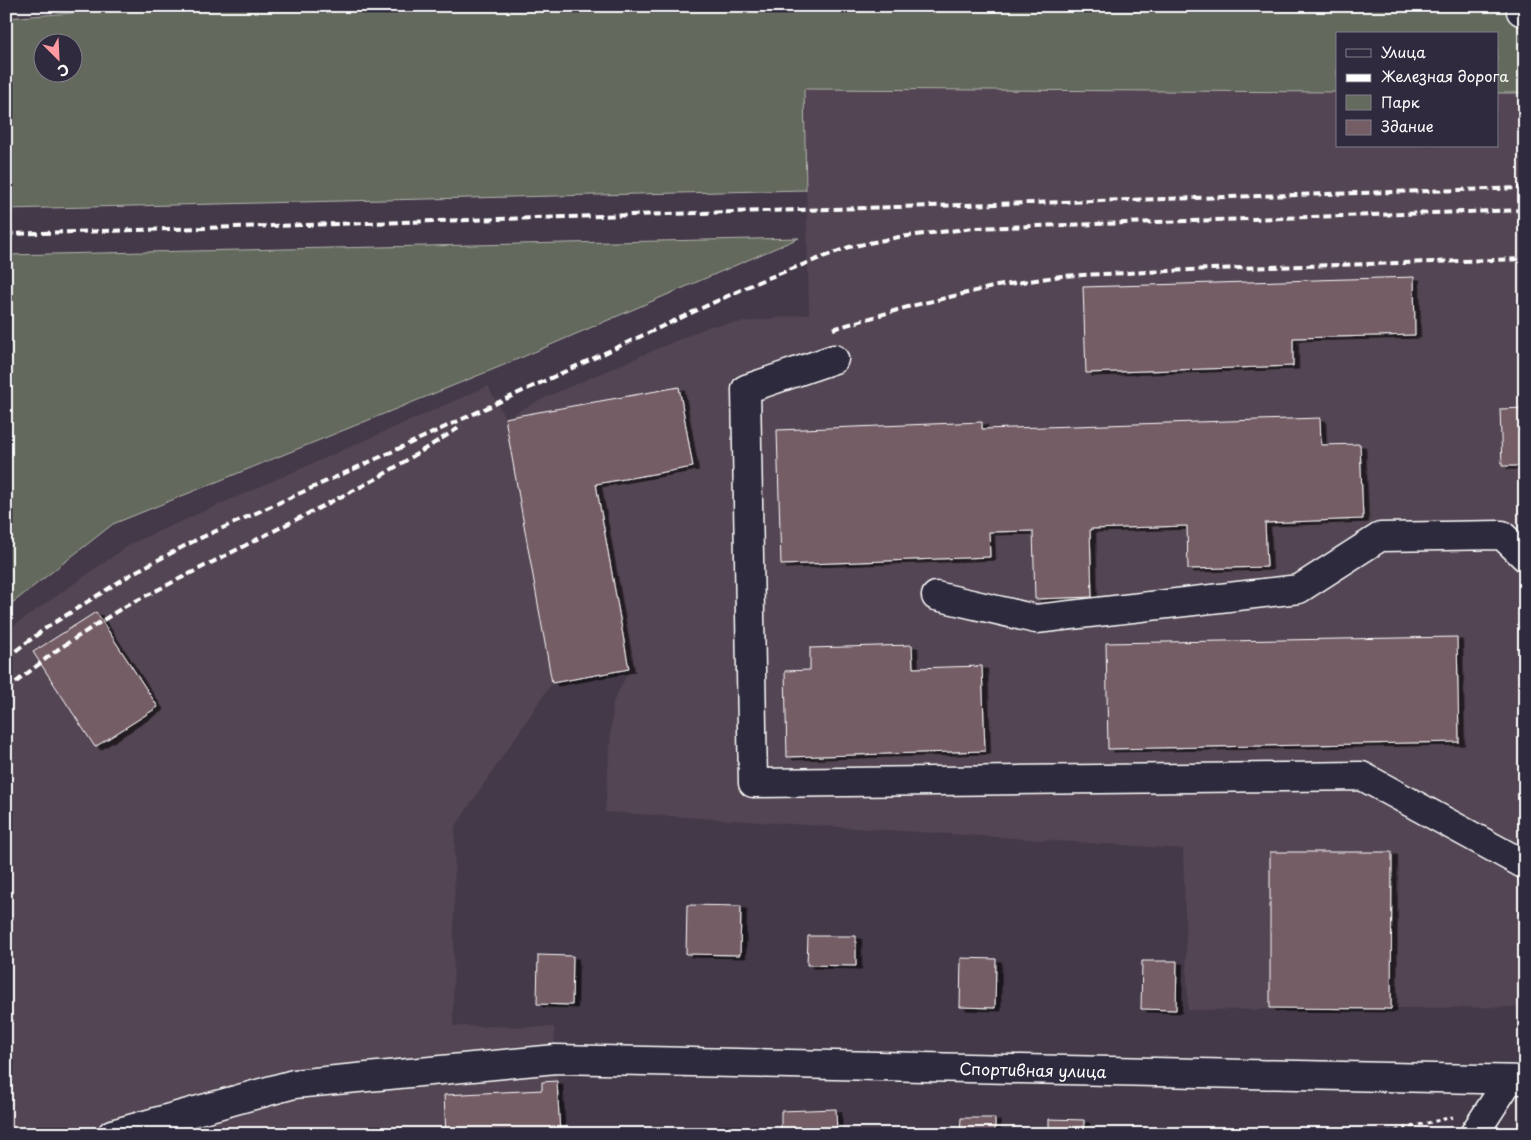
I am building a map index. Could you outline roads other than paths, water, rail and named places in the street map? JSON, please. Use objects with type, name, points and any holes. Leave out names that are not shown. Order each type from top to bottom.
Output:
[{"type":"street","points":[[834,359],[746,389],[753,783],[1362,776],[1525,865]]},
{"type":"street","points":[[936,596],[1036,619],[1299,589],[1380,537],[1502,534],[1525,557]]},
{"type":"street","name":"Спортивная улица","points":[[112,1134],[294,1084],[556,1059],[1517,1080]]},
{"type":"street","name":"Спортивная улица","points":[[1474,1134],[1517,1080]]},
{"type":"railway","points":[[6,234],[1525,188]]},
{"type":"railway","points":[[6,658],[46,628],[133,573],[196,540],[387,454],[760,281],[849,247],[899,237],[974,228],[1525,210]]},
{"type":"railway","points":[[833,329],[911,306],[997,286],[1061,276],[1211,269],[1525,259]]},
{"type":"railway","points":[[6,690],[57,650],[122,608],[376,479],[462,426]]}]
